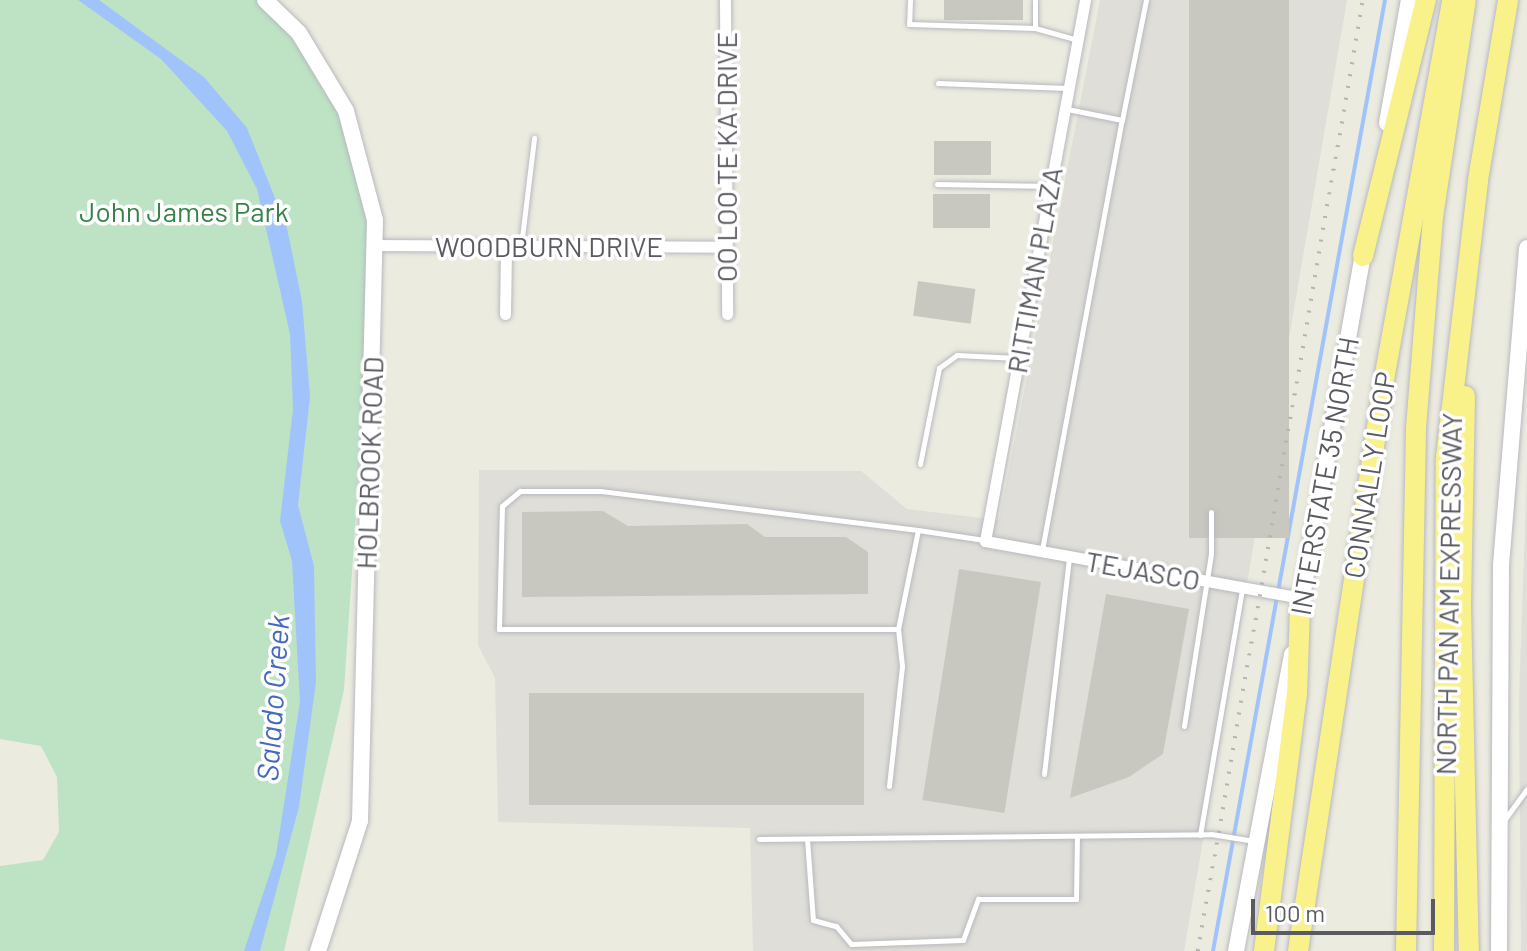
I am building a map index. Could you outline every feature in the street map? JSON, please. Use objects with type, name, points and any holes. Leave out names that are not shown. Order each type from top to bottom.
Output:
[{"type":"highway","points":[[1363,256],[1426,0]]},
{"type":"highway","name":"CONNALLY LOOP","points":[[1298,951],[1385,374],[1452,0]]},
{"type":"highway","name":"NORTH PAN AM EXPRESSWAY","points":[[1406,951],[1416,428],[1433,217],[1466,0]]},
{"type":"highway","name":"NORTH PAN AM EXPRESSWAY","points":[[1444,951],[1446,458],[1469,260],[1508,0]]},
{"type":"highway","points":[[1469,260],[1461,621],[1469,951]]},
{"type":"highway","points":[[1264,951],[1297,695],[1301,604]]},
{"type":"main road","name":"HOLBROOK ROAD","points":[[265,0],[299,33],[346,111],[372,192],[374,245],[360,821],[318,951]]},
{"type":"main road","name":"INTERSTATE 35 NORTH","points":[[1236,951],[1248,840],[1301,604],[1409,0]]},
{"type":"main road","points":[[1499,951],[1501,565],[1527,248]]},
{"type":"street","name":"OO LOO TE KA DRIVE","points":[[725,0],[727,314]]},
{"type":"street","name":"RITTIMAN PLAZA","points":[[985,541],[1085,0]]},
{"type":"street","name":"WOODBURN DRIVE","points":[[374,245],[725,247]]},
{"type":"street","points":[[505,314],[506,247]]},
{"type":"street","name":"TEJASCO","points":[[985,541],[1277,594],[1301,604]]},
{"type":"lane","points":[[910,0],[909,24],[1035,28],[1078,40]]},
{"type":"lane","points":[[1035,0],[1035,28]]},
{"type":"lane","points":[[1042,551],[1146,0]]},
{"type":"lane","points":[[938,83],[1068,88]]},
{"type":"lane","points":[[1064,109],[1122,120]]},
{"type":"lane","points":[[521,247],[534,138]]},
{"type":"lane","points":[[937,184],[1050,186]]},
{"type":"lane","points":[[920,464],[939,368],[957,355],[1018,358]]},
{"type":"lane","points":[[898,629],[499,629],[502,506],[520,491],[601,491],[985,541]]},
{"type":"lane","points":[[1184,726],[1211,512]]},
{"type":"lane","points":[[889,786],[902,666],[898,629],[918,530]]},
{"type":"lane","points":[[1044,774],[1069,556]]},
{"type":"lane","points":[[1200,835],[1242,588]]},
{"type":"lane","points":[[1499,831],[1527,789]]},
{"type":"lane","points":[[759,839],[1200,835],[1248,840]]},
{"type":"lane","points":[[807,839],[813,920],[836,926],[851,944],[963,940],[978,899],[1076,899],[1077,838]]},
{"type":"shaded area","points":[[1100,0],[1347,0],[1184,951],[753,951],[750,828],[498,822],[495,678],[478,645],[479,470],[861,471],[907,509],[999,520]]},
{"type":"shaded area","points":[[1527,471],[1527,951],[1521,951],[1519,699]]},
{"type":"green space","name":"John James Park","points":[[0,0],[262,0],[286,19],[337,95],[374,245],[344,690],[284,951],[0,951],[0,866],[43,860],[59,832],[57,777],[41,746],[0,739]]},
{"type":"water","points":[[78,0],[99,0],[204,77],[247,128],[287,228],[302,301],[310,397],[298,505],[314,566],[316,682],[299,807],[260,951],[244,951],[276,855],[300,702],[292,561],[280,521],[293,409],[290,334],[257,189],[227,131],[161,59]]},
{"type":"building","points":[[944,0],[1023,0],[1023,20],[944,20]]},
{"type":"building","points":[[1189,0],[1289,0],[1289,538],[1189,538]]},
{"type":"building","points":[[934,141],[991,141],[991,175],[934,175]]},
{"type":"building","points":[[933,194],[990,194],[990,228],[933,228]]},
{"type":"building","points":[[918,281],[975,289],[971,324],[913,316]]},
{"type":"building","points":[[603,511],[628,526],[747,524],[765,537],[846,537],[868,552],[868,594],[522,597],[522,512]]},
{"type":"building","points":[[959,569],[1041,582],[1004,813],[922,800]]},
{"type":"building","points":[[1106,594],[1189,609],[1163,754],[1129,777],[1070,798]]},
{"type":"building","points":[[529,693],[864,693],[864,805],[529,805]]},
{"type":"waterway","points":[[1213,951],[1385,0]]},
{"type":"railway","points":[[1198,951],[1363,0]]},
{"type":"water label","name":"Salado Creek","points":[[272,698]]}]
